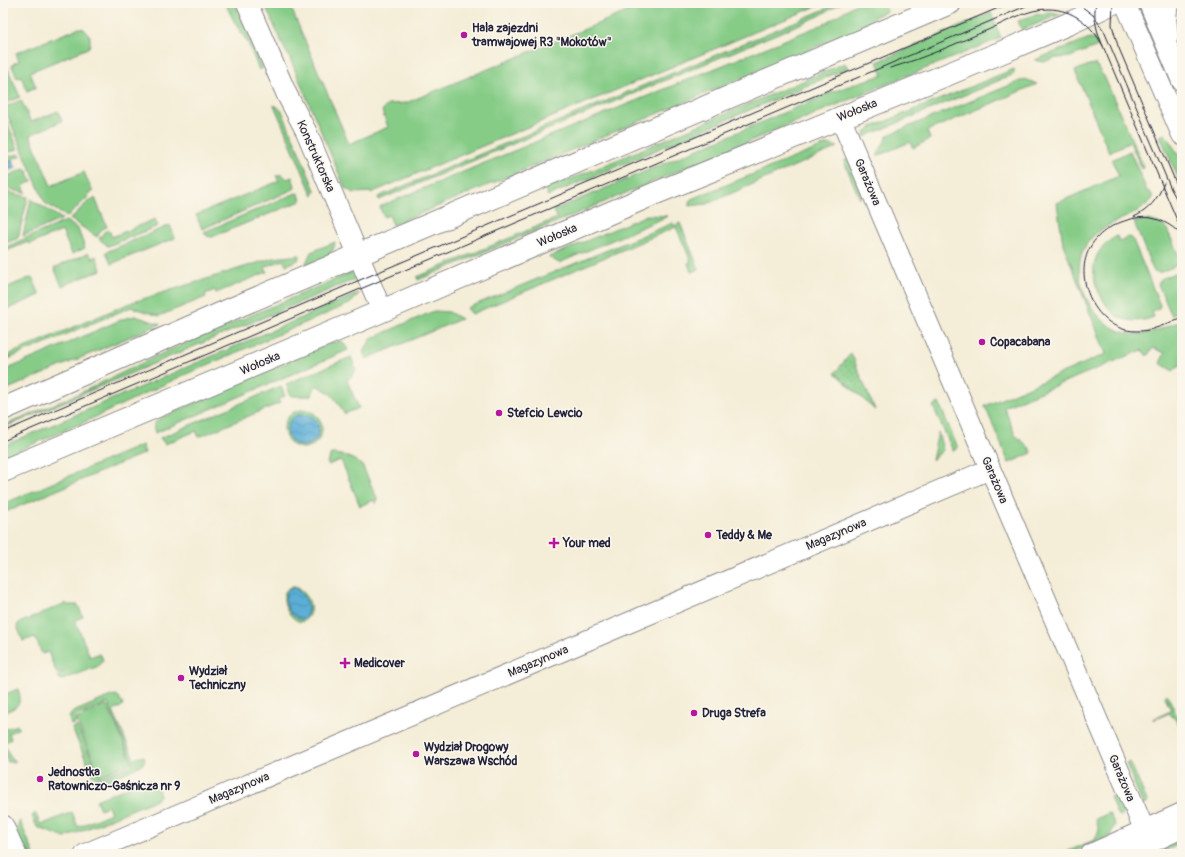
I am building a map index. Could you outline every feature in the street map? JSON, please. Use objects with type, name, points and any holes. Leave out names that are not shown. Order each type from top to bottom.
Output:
[{"type":"main road","points":[[3,409],[229,310],[950,3]]},
{"type":"main road","name":"Wołoska","points":[[3,471],[382,311],[656,192],[1000,53],[1113,3]]},
{"type":"street","name":"Konstruktorska","points":[[248,3],[287,96],[306,131],[382,311]]},
{"type":"street","points":[[1125,3],[1182,135]]},
{"type":"street","points":[[1149,3],[1182,81]]},
{"type":"street","points":[[1168,3],[1166,27],[1172,58]]},
{"type":"street","name":"Garażowa","points":[[840,117],[1147,837]]},
{"type":"street","name":"Magazynowa","points":[[85,854],[990,469]]},
{"type":"street","points":[[1126,854],[1147,837],[1182,813]]},
{"type":"street","points":[[3,825],[16,854]]},
{"type":"street","points":[[1091,854],[1182,828]]},
{"type":"green space","points":[[225,3],[235,3],[263,68],[259,70],[248,43],[235,23]]},
{"type":"green space","points":[[264,3],[289,3],[349,144],[388,127],[382,111],[388,104],[406,103],[648,3],[824,3],[373,192],[354,193],[345,188],[289,56]]},
{"type":"green space","points":[[836,3],[841,3],[819,16],[379,200],[378,197],[823,10]]},
{"type":"green space","points":[[857,3],[884,3],[887,11],[876,16],[859,29],[393,225],[389,215],[384,217],[380,208],[381,206],[540,140],[826,23]]},
{"type":"green space","points":[[991,13],[1001,38],[865,93],[418,280],[417,277],[557,218],[554,210],[835,91],[883,75],[877,62]]},
{"type":"green space","points":[[1049,13],[1061,14],[1022,30],[1018,21],[1033,15]]},
{"type":"green space","points":[[79,28],[84,29],[90,36],[90,45],[88,48],[30,72],[36,87],[27,91],[21,76],[17,78],[12,66],[14,63],[19,61],[16,53]]},
{"type":"green space","points":[[1090,38],[1095,39],[1098,46],[1070,57],[1056,58],[1043,62],[1035,60]]},
{"type":"green space","points":[[845,63],[848,68],[548,196],[545,189]]},
{"type":"green space","points":[[1096,64],[1104,76],[1144,168],[1142,169],[1130,142],[1109,152],[1075,71],[1089,65]]},
{"type":"green space","points":[[7,67],[20,97],[3,104],[3,69]]},
{"type":"green space","points":[[1014,69],[1015,72],[1012,75],[864,137],[866,131],[872,127]]},
{"type":"green space","points":[[1025,79],[1037,84],[927,131],[930,139],[913,148],[910,142],[877,156],[888,135]]},
{"type":"green space","points":[[21,100],[31,122],[58,111],[62,121],[30,135],[51,186],[84,172],[93,192],[88,194],[89,196],[67,217],[45,203],[5,109],[5,107]]},
{"type":"green space","points":[[274,105],[282,111],[315,190],[313,196]]},
{"type":"green space","points":[[7,122],[18,149],[9,152],[3,150],[3,125]]},
{"type":"green space","points":[[1165,134],[1182,160],[1182,187],[1160,136]]},
{"type":"green space","points":[[826,145],[838,147],[707,204],[689,206],[691,199]]},
{"type":"green space","points":[[1130,151],[1147,191],[1151,193],[1153,198],[1138,211],[1095,234],[1088,242],[1081,255],[1079,270],[1081,285],[1095,312],[1106,323],[1118,330],[1132,334],[1145,334],[1182,321],[1182,363],[1173,371],[1160,363],[1165,353],[1153,348],[1147,356],[1142,350],[1004,407],[1015,435],[1029,447],[1032,453],[1009,463],[985,406],[1106,354],[1063,244],[1057,203],[1119,176],[1112,160]]},
{"type":"green space","points":[[3,154],[8,156],[20,154],[21,156],[12,159],[13,162],[3,160]]},
{"type":"green space","points":[[848,159],[861,188],[860,199],[844,161]]},
{"type":"green space","points":[[26,168],[32,181],[23,186],[26,193],[3,188],[3,178]]},
{"type":"green space","points":[[282,174],[287,179],[292,177],[295,186],[294,189],[202,229],[196,215],[279,181],[276,176]]},
{"type":"green space","points":[[3,191],[28,197],[18,238],[3,244]]},
{"type":"green space","points":[[296,193],[299,194],[301,201],[212,237],[207,236],[204,232]]},
{"type":"green space","points":[[95,198],[107,227],[102,229],[97,237],[70,219],[90,200]]},
{"type":"green space","points":[[31,199],[62,219],[23,236]]},
{"type":"green space","points":[[647,215],[668,216],[559,263],[549,257]]},
{"type":"green space","points":[[155,219],[158,226],[108,246],[99,239],[104,232],[109,230],[112,237]]},
{"type":"green space","points":[[1147,220],[1159,223],[1166,227],[1182,263],[1159,273],[1153,270],[1134,222]]},
{"type":"green space","points":[[66,221],[78,229],[85,248],[72,254],[62,231],[30,244],[28,242],[4,252],[3,248]]},
{"type":"green space","points":[[673,223],[674,226],[680,223],[699,269],[691,272],[688,263],[691,261],[676,227],[472,314],[467,308]]},
{"type":"green space","points":[[170,225],[175,238],[111,264],[106,252]]},
{"type":"green space","points":[[1117,236],[1119,241],[1128,237],[1132,238],[1160,305],[1159,308],[1152,311],[1154,317],[1135,321],[1120,318],[1109,308],[1102,298],[1095,280],[1094,263],[1102,248]]},
{"type":"green space","points":[[335,242],[329,255],[307,265],[306,263],[311,252]]},
{"type":"green space","points":[[89,253],[92,258],[96,256],[101,270],[62,286],[54,268]]},
{"type":"green space","points":[[300,255],[298,260],[286,265],[283,260],[265,267],[267,272],[216,293],[215,290],[205,294],[206,297],[159,316],[131,307],[3,361],[3,357],[130,303],[273,258]]},
{"type":"green space","points":[[1182,270],[1182,307],[1172,316],[1158,284],[1161,279]]},
{"type":"green space","points":[[355,271],[358,278],[3,428],[3,426],[80,393],[165,352]]},
{"type":"green space","points":[[32,277],[40,295],[3,311],[3,289]]},
{"type":"green space","points":[[359,293],[349,304],[184,375],[87,421],[3,457],[3,446]]},
{"type":"green space","points":[[434,311],[449,312],[461,319],[366,359],[363,352],[372,338]]},
{"type":"green space","points":[[135,316],[160,324],[3,391],[3,371],[123,319]]},
{"type":"green space","points":[[340,341],[343,342],[348,350],[155,433],[155,423],[163,417],[331,343]]},
{"type":"green space","points":[[851,353],[875,410],[835,373]]},
{"type":"green space","points":[[351,357],[356,369],[347,381],[359,408],[344,414],[333,396],[315,385],[312,396],[291,396],[286,384]]},
{"type":"green space","points":[[281,386],[285,396],[278,399],[280,403],[199,437],[196,431],[165,444],[160,438]]},
{"type":"green space","points":[[939,403],[958,448],[953,451],[933,406]]},
{"type":"green space","points":[[303,410],[316,416],[322,429],[316,442],[303,448],[290,442],[284,429],[290,416]]},
{"type":"green space","points":[[938,432],[943,450],[932,460]]},
{"type":"green space","points":[[142,445],[145,453],[3,513],[3,504]]},
{"type":"green space","points":[[332,454],[349,458],[363,467],[377,498],[376,504],[374,500],[360,506],[341,460],[328,465],[327,461]]},
{"type":"green space","points":[[294,586],[302,591],[308,599],[310,604],[310,614],[302,621],[291,616],[287,610],[284,603],[284,595],[287,589]],"holes":[[[294,588],[305,597],[308,607],[306,616],[303,619],[290,612],[286,604],[289,589]]]},
{"type":"green space","points":[[66,603],[68,605],[78,605],[83,617],[75,620],[90,657],[98,654],[101,655],[103,660],[99,666],[62,680],[58,676],[63,673],[63,671],[57,674],[48,652],[42,654],[35,637],[23,641],[17,626],[19,623]]},
{"type":"green space","points":[[18,689],[20,698],[18,705],[3,713],[3,695]]},
{"type":"green space","points":[[1167,694],[1182,727],[1169,713],[1153,720],[1171,711],[1165,697]]},
{"type":"green space","points":[[116,695],[119,697],[123,705],[113,711],[134,759],[144,756],[145,759],[143,764],[119,776],[108,780],[99,780],[92,774],[72,728],[77,726],[100,778],[133,764],[108,703],[74,717],[76,723],[71,725],[69,720],[73,712]]},
{"type":"green space","points":[[107,705],[132,762],[100,776],[76,719]]},
{"type":"green space","points":[[17,725],[19,728],[9,733],[11,739],[4,743],[11,759],[15,760],[15,762],[8,762],[3,750],[3,730]]},
{"type":"green space","points":[[1130,762],[1148,803],[1143,805],[1126,764]]},
{"type":"green space","points":[[146,780],[152,781],[156,785],[160,796],[157,799],[65,838],[37,827],[32,816],[35,813],[41,825],[72,812],[78,827],[111,813],[108,806],[100,809],[96,800]]},
{"type":"green space","points":[[1120,793],[1128,812],[1121,816],[1117,814],[1110,797]]},
{"type":"green space","points":[[1109,813],[1115,824],[1110,836],[1069,854],[1061,854],[1095,839],[1099,831],[1096,819]]},
{"type":"green space","points":[[20,821],[34,854],[26,854],[20,842],[17,829]]},
{"type":"green space","points":[[1176,837],[1178,845],[1157,854],[1139,854]]},
{"type":"water","points":[[3,160],[13,162],[16,168],[12,170],[3,169]]},
{"type":"water","points":[[303,414],[314,419],[319,430],[314,441],[303,446],[292,441],[287,430],[292,419]]},
{"type":"water","points":[[294,588],[302,594],[307,602],[308,611],[303,619],[293,615],[286,605],[286,594],[289,590]]},
{"type":"tram line","points":[[3,432],[1010,3]]},
{"type":"tram line","points":[[3,441],[1033,3]]},
{"type":"tram line","points":[[1077,3],[1093,15],[1104,31],[1171,189],[1182,209]]},
{"type":"tram line","points":[[1096,3],[1095,21],[1100,39],[1182,232]]},
{"type":"tram line","points":[[1113,3],[1112,25],[1118,46],[1182,197]]},
{"type":"tram line","points":[[890,68],[941,50],[1018,16],[1033,11],[1048,9],[1066,12],[1081,20],[1099,38],[1103,46]]},
{"type":"tram line","points":[[1134,217],[1149,207],[1159,194],[1164,183]]},
{"type":"tram line","points":[[1182,236],[1173,227],[1156,219],[1143,217],[1121,222],[1108,229],[1098,237],[1090,247],[1084,271],[1086,285],[1091,300],[1104,318],[1115,326],[1122,329],[1142,331],[1160,327],[1182,317]]},
{"type":"place","name":"Hala zajezdni tramwajowej R3 \"Mokotów\"","points":[[464,35]]},
{"type":"place","name":"Copacabana","points":[[982,342]]},
{"type":"place","name":"Stefcio Lewcio","points":[[499,413]]},
{"type":"place","name":"Teddy & Me","points":[[708,535]]},
{"type":"place","name":"Your med","points":[[554,543]]},
{"type":"place","name":"Medicover","points":[[345,663]]},
{"type":"place","name":"Wydział Techniczny","points":[[181,678]]},
{"type":"place","name":"Druga Strefa","points":[[694,713]]},
{"type":"place","name":"Wydział Drogowy Warszawa Wschód","points":[[416,754]]},
{"type":"place","name":"Jednostka Ratowniczo-Gaśnicza nr 9","points":[[40,779]]}]
